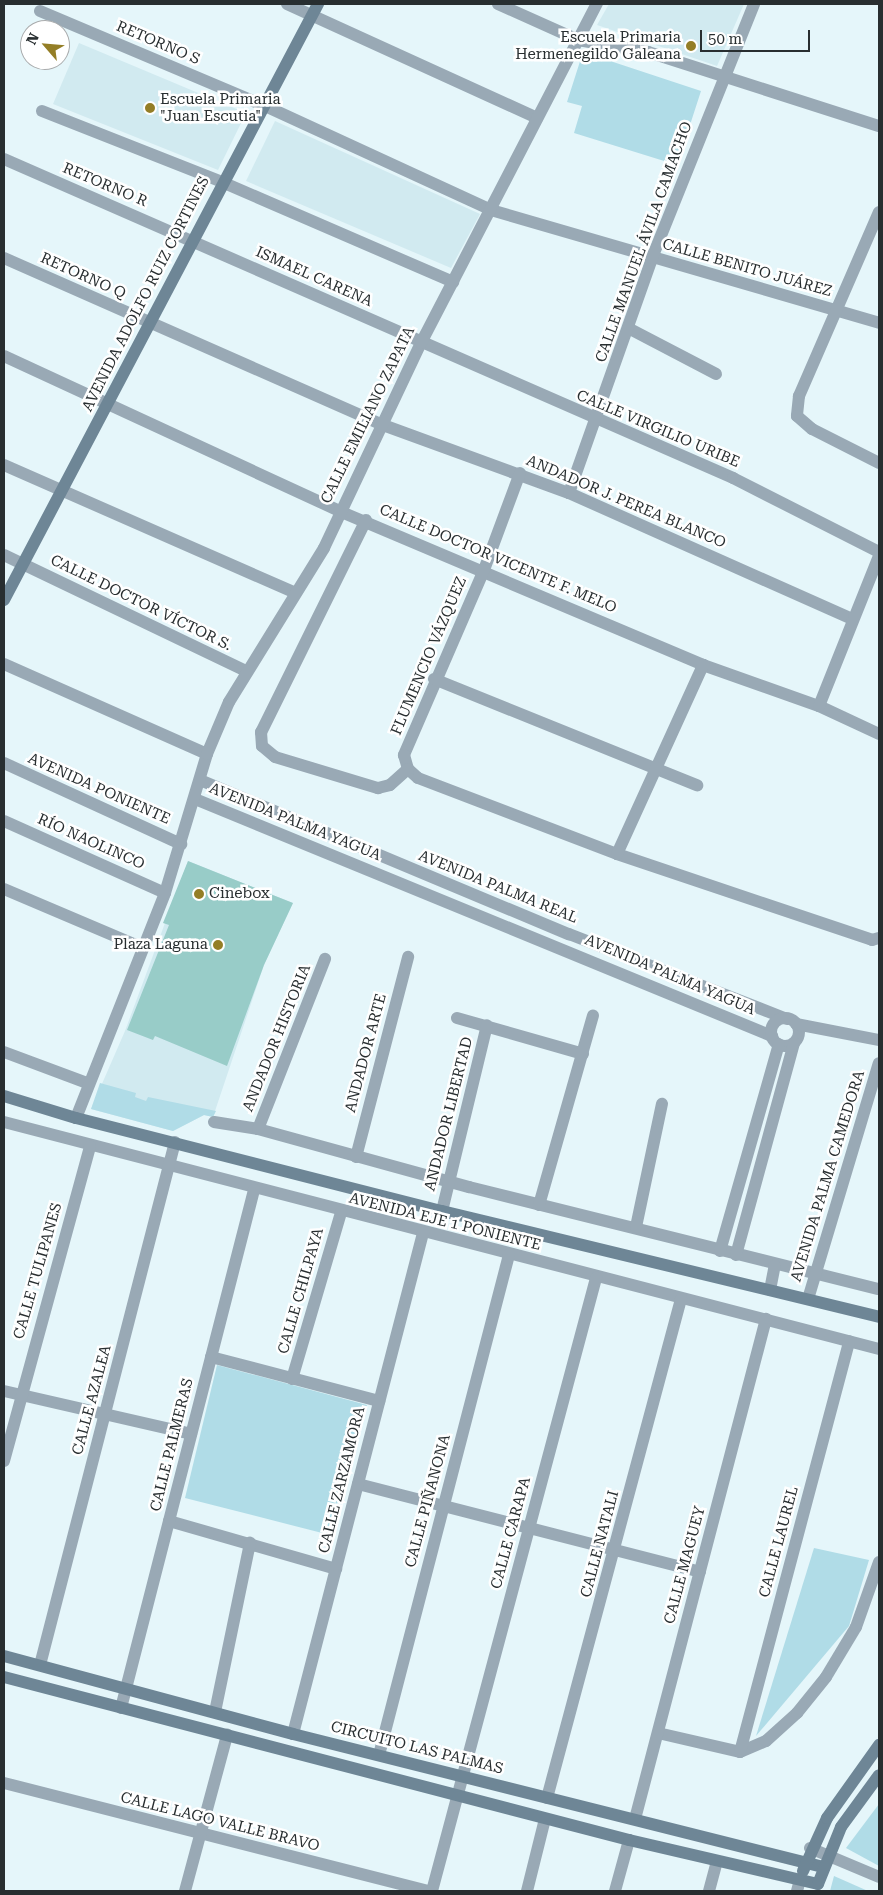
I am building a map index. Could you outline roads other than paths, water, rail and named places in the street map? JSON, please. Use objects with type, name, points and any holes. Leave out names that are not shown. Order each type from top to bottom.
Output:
[{"type":"street","points":[[287,4],[315,9],[537,118]]},
{"type":"street","points":[[498,4],[578,40],[648,52],[879,126]]},
{"type":"street","name":"CALLE EMILIANO ZAPATA","points":[[76,1118],[87,1083],[165,893],[207,754],[246,671],[324,548],[339,511],[383,425],[421,343],[598,4]]},
{"type":"street","name":"CALLE MANUEL ÁVILA CAMACHO","points":[[569,493],[630,329],[652,258],[723,76],[754,4]]},
{"type":"street","name":"AVENIDA ADOLFO RUIZ CORTINES","points":[[4,600],[194,240],[222,182],[315,9]]},
{"type":"street","name":"RETORNO S","points":[[40,11],[263,105],[491,210]]},
{"type":"street","points":[[42,111],[222,182],[453,282]]},
{"type":"street","name":"RETORNO R","points":[[4,159],[194,240]]},
{"type":"street","name":"CALLE BENITO JUÁREZ","points":[[491,210],[879,323]]},
{"type":"street","points":[[879,212],[799,396],[796,416],[812,429],[879,463]]},
{"type":"street","name":"ISMAEL CARENA","points":[[194,240],[421,343]]},
{"type":"street","name":"RETORNO Q","points":[[4,258],[383,425]]},
{"type":"street","points":[[630,329],[716,374]]},
{"type":"street","name":"CALLE VIRGILIO URIBE","points":[[421,343],[733,478],[879,552]]},
{"type":"street","name":"CALLE DOCTOR VICENTE F. MELO","points":[[4,356],[108,402],[339,511],[366,520],[703,665],[819,706],[879,734]]},
{"type":"street","name":"ANDADOR J. PEREA BLANCO","points":[[383,425],[520,473],[569,493],[852,620]]},
{"type":"street","points":[[4,465],[295,593]]},
{"type":"street","name":"FLUMENCIO VÁZQUEZ","points":[[408,769],[404,755],[434,679],[484,570],[520,473]]},
{"type":"street","points":[[366,520],[260,732],[262,746],[275,756],[378,788],[390,785],[408,769],[418,778],[617,854],[878,939]]},
{"type":"street","name":"CALLE DOCTOR VÍCTOR S.","points":[[4,555],[246,671]]},
{"type":"street","points":[[819,706],[879,556]]},
{"type":"street","points":[[4,664],[207,754]]},
{"type":"street","points":[[617,854],[703,665]]},
{"type":"street","points":[[434,679],[697,785]]},
{"type":"street","name":"AVENIDA PONIENTE","points":[[4,763],[181,844]]},
{"type":"street","name":"AVENIDA PALMA REAL","points":[[200,780],[569,934],[791,1021],[879,1040]]},
{"type":"street","name":"AVENIDA PALMA YAGUA","points":[[194,799],[564,948],[776,1040]]},
{"type":"street","name":"RÍO NAOLINCO","points":[[4,821],[165,893]]},
{"type":"street","points":[[374,872],[380,856]]},
{"type":"street","points":[[4,889],[142,948]]},
{"type":"street","points":[[564,948],[569,934]]},
{"type":"street","name":"ANDADOR ARTE","points":[[356,1157],[408,957]]},
{"type":"street","name":"ANDADOR HISTORIA","points":[[258,1129],[326,959]]},
{"type":"street","points":[[539,1205],[593,1016]]},
{"type":"street","name":"ANDADOR LIBERTAD","points":[[457,1018],[487,1025],[583,1054]]},
{"type":"street","points":[[720,1251],[776,1040],[775,1023],[791,1021],[799,1033],[794,1043],[736,1255]]},
{"type":"street","name":"ANDADOR LIBERTAD","points":[[442,1211],[487,1025]]},
{"type":"street","points":[[776,1040],[794,1043]]},
{"type":"street","points":[[4,1052],[87,1083]]},
{"type":"street","name":"AVENIDA PALMA CAMEDORA","points":[[808,1299],[879,1063]]},
{"type":"street","name":"AVENIDA EJE 1 PONIENTE","points":[[4,1096],[76,1118],[442,1211],[879,1317]]},
{"type":"street","points":[[636,1227],[662,1104]]},
{"type":"street","name":"AVENIDA EJE 1 PONIENTE","points":[[4,1122],[90,1147],[169,1166],[254,1190],[879,1349]]},
{"type":"street","points":[[214,1122],[258,1129],[449,1182],[636,1227],[775,1265],[816,1272],[879,1289]]},
{"type":"street","name":"CALLE AZALEA","points":[[40,1665],[175,1142]]},
{"type":"street","name":"CALLE TULIPANES","points":[[4,1461],[20,1395],[90,1147]]},
{"type":"street","name":"CALLE PALMERAS","points":[[121,1708],[254,1190]]},
{"type":"street","name":"CALLE CHILPAYA","points":[[292,1379],[341,1212]]},
{"type":"street","name":"CALLE ZARZAMORA","points":[[293,1734],[423,1233]]},
{"type":"street","name":"CALLE PIÑANONA","points":[[379,1755],[509,1255]]},
{"type":"street","points":[[770,1290],[775,1265]]},
{"type":"street","name":"CALLE CARAPA","points":[[431,1891],[596,1278]]},
{"type":"street","name":"CALLE NATALI","points":[[547,1798],[615,1551],[681,1299]]},
{"type":"street","name":"CALLE MAGUEY","points":[[635,1819],[766,1319]]},
{"type":"street","name":"CALLE LAUREL","points":[[740,1752],[849,1341]]},
{"type":"street","points":[[211,1357],[379,1401]]},
{"type":"street","points":[[4,1391],[105,1417],[191,1434]]},
{"type":"street","points":[[358,1484],[700,1572]]},
{"type":"street","points":[[169,1521],[336,1569]]},
{"type":"street","points":[[215,1712],[250,1543]]},
{"type":"street","points":[[658,1733],[740,1752],[766,1741],[797,1713],[826,1677],[856,1627],[879,1562]]},
{"type":"street","name":"CIRCUITO LAS PALMAS","points":[[4,1656],[126,1687],[293,1734],[823,1867]]},
{"type":"street","points":[[4,1677],[545,1819],[717,1861],[799,1886],[817,1888],[827,1855],[845,1820],[879,1775]]},
{"type":"street","points":[[186,1891],[227,1735]]},
{"type":"street","points":[[799,1886],[810,1848],[839,1798],[879,1745]]},
{"type":"street","name":"CALLE LAGO VALLE BRAVO","points":[[4,1783],[201,1835],[431,1891]]},
{"type":"street","points":[[527,1891],[545,1819]]},
{"type":"street","points":[[615,1891],[629,1840]]},
{"type":"street","points":[[810,1848],[879,1877]]},
{"type":"street","points":[[709,1891],[717,1861]]},
{"type":"place","name":"Escuela Primaria Hermenegildo Galeana","points":[[691,46]]},
{"type":"place","name":"Escuela Primaria \"Juan Escutia\"","points":[[150,108]]},
{"type":"place","name":"Cinebox","points":[[199,894]]},
{"type":"place","name":"Plaza Laguna","points":[[218,945]]}]
